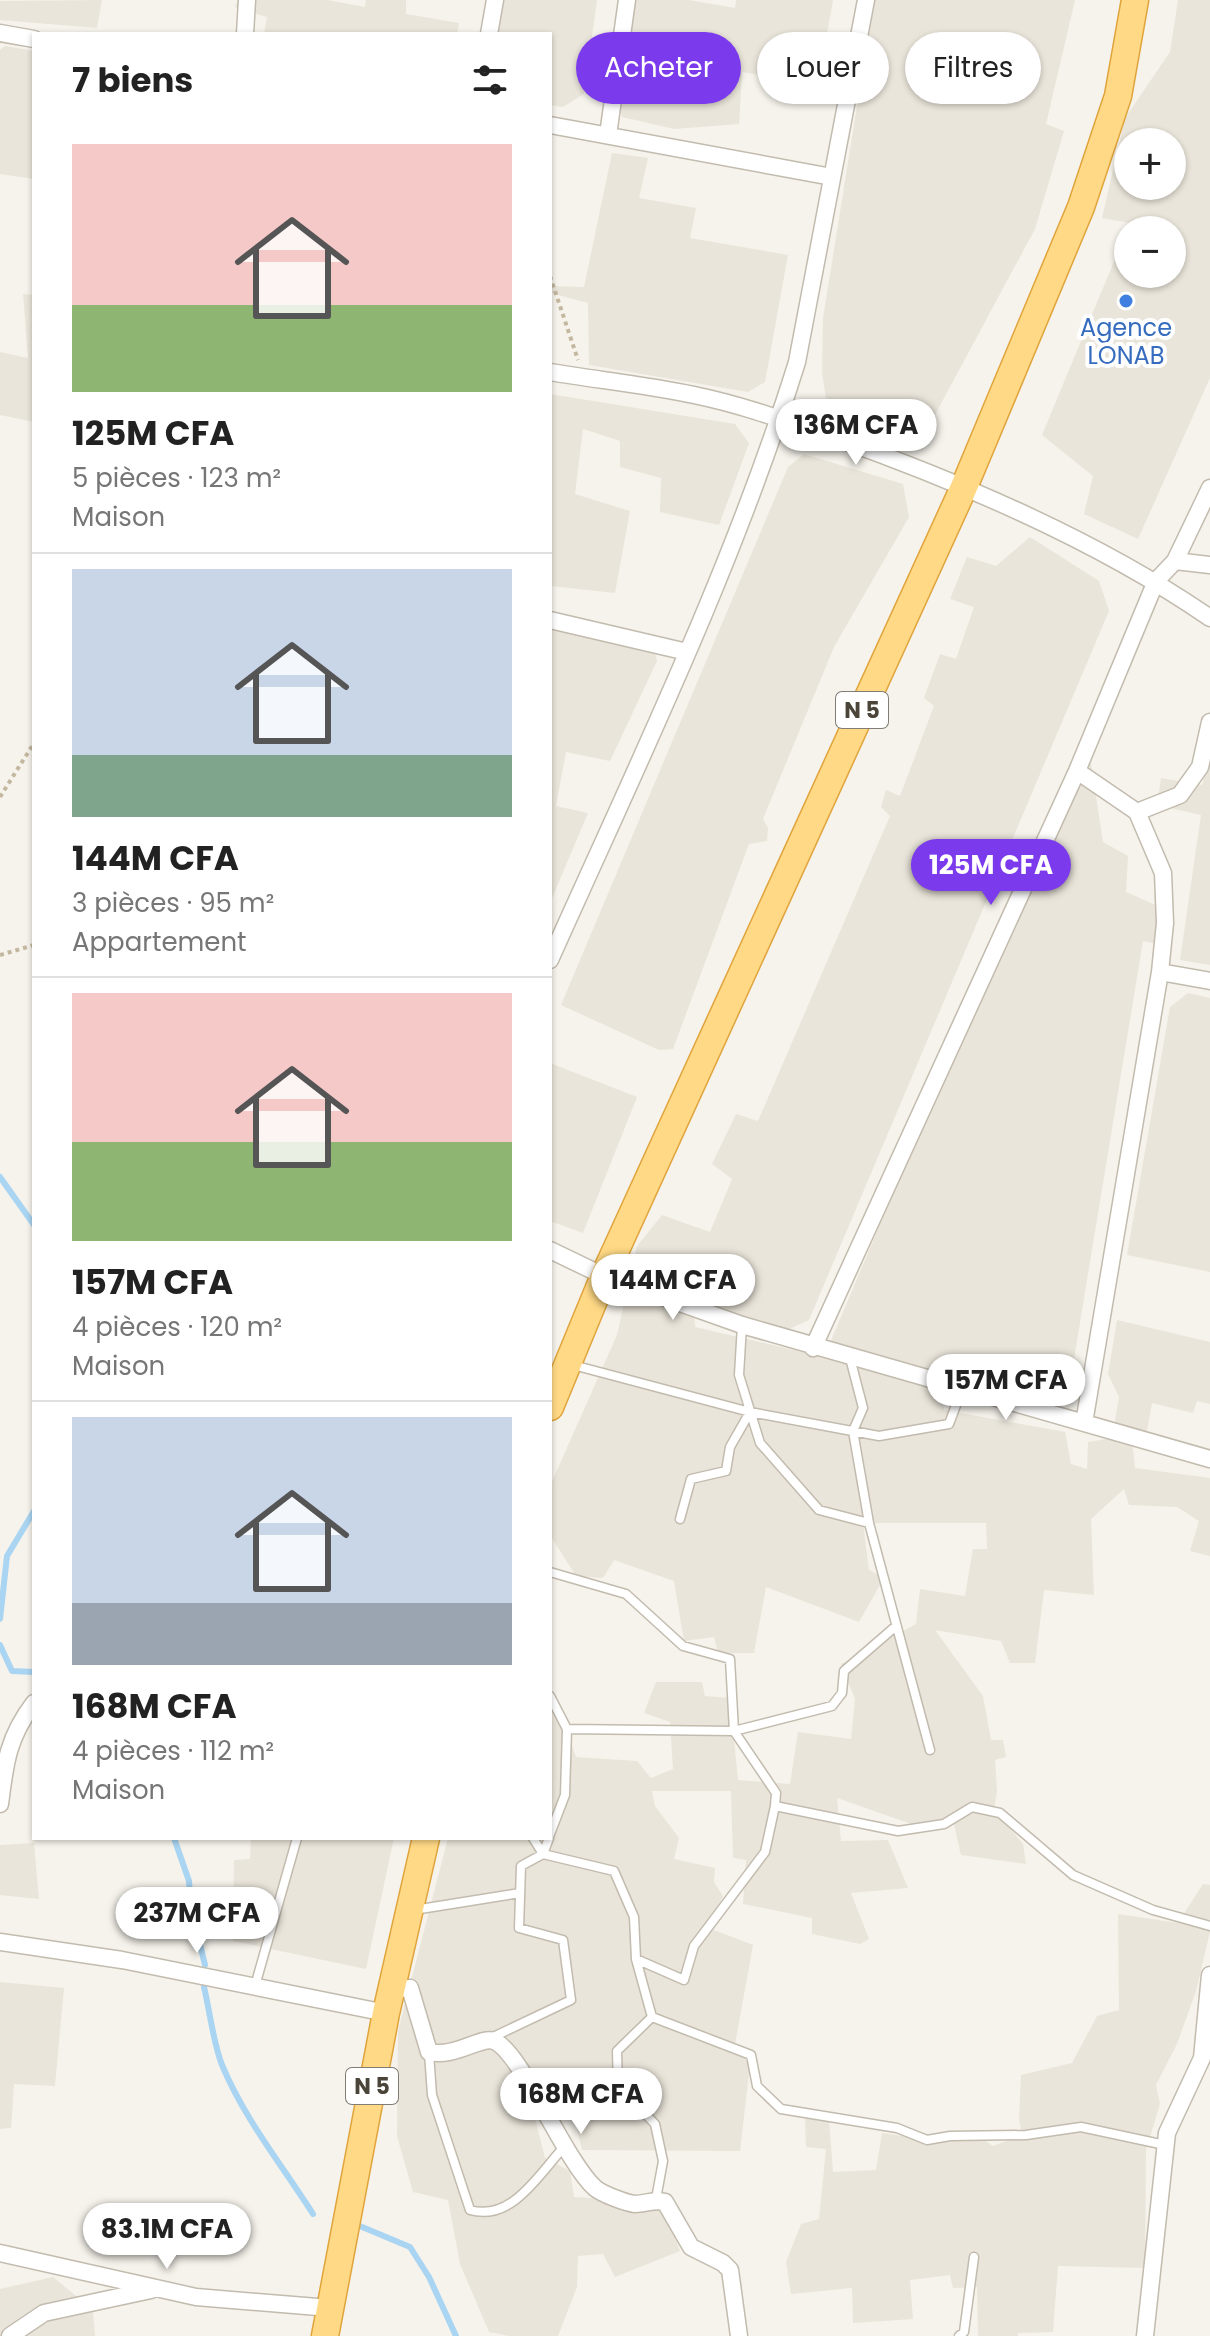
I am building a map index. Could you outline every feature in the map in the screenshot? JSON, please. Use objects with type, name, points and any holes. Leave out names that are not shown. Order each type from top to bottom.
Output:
[{"type":"highway","name":"N 5","points":[[552,1402],[604,1276],[964,487],[1081,207],[1118,96],[1135,0]]},
{"type":"highway","name":"N 5","points":[[325,2336],[389,2001],[426,1840]]},
{"type":"street","points":[[245,32],[247,0]]},
{"type":"street","points":[[489,32],[495,0]]},
{"type":"street","points":[[608,135],[627,0]]},
{"type":"street","points":[[552,956],[731,548],[779,418],[797,362],[866,0]]},
{"type":"street","points":[[0,33],[32,39]]},
{"type":"street","points":[[552,125],[832,177]]},
{"type":"street","points":[[552,372],[695,395],[779,418],[964,487],[1156,581],[1210,618]]},
{"type":"street","points":[[813,1348],[1077,771],[1156,581],[1175,561],[1210,488]]},
{"type":"street","points":[[1175,561],[1210,565]]},
{"type":"street","points":[[552,620],[687,652]]},
{"type":"street","points":[[1137,812],[1180,795],[1200,767],[1210,722]]},
{"type":"street","points":[[1077,771],[1137,812],[1163,873],[1165,923],[1160,972],[1084,1423]]},
{"type":"street","points":[[1160,972],[1210,981]]},
{"type":"street","points":[[552,1251],[604,1276],[813,1348],[1210,1459]]},
{"type":"street","points":[[0,1804],[11,1739],[32,1706]]},
{"type":"street","points":[[0,1942],[122,1960],[255,1986],[389,2001],[410,1988],[429,2052],[444,2055],[487,2040],[495,2041],[512,2055],[564,2147],[596,2189],[634,2204],[656,2199],[665,2202],[691,2247],[723,2263],[730,2270],[738,2330]]},
{"type":"street","points":[[1145,2336],[1167,2133],[1202,2058],[1210,1975]]},
{"type":"street","points":[[0,2253],[196,2297],[330,2308]]},
{"type":"street","points":[[10,2336],[44,2313],[156,2289]]},
{"type":"lane","points":[[742,1325],[739,1375],[760,1443],[819,1510],[869,1523]]},
{"type":"lane","points":[[850,1358],[863,1408],[853,1431],[869,1523],[930,1750]]},
{"type":"lane","points":[[566,1363],[750,1412],[879,1436],[949,1424],[962,1389]]},
{"type":"lane","points":[[680,1519],[691,1479],[726,1471],[730,1447],[750,1412]]},
{"type":"lane","points":[[552,1573],[626,1594],[683,1646],[730,1659],[734,1731],[776,1793],[765,1852],[694,1946],[684,1980],[636,1959]]},
{"type":"lane","points":[[567,1729],[734,1731],[832,1706],[842,1693],[844,1671],[896,1626]]},
{"type":"lane","points":[[552,1700],[567,1729],[565,1795],[552,1828]]},
{"type":"lane","points":[[775,1806],[898,1831],[944,1824],[972,1807],[1000,1813],[1073,1875],[1153,1910],[1210,1926]]},
{"type":"lane","points":[[255,1986],[296,1840]]},
{"type":"lane","points":[[534,1840],[543,1854]]},
{"type":"lane","points":[[543,1854],[548,1840]]},
{"type":"lane","points":[[487,2040],[571,2000],[563,1940],[519,1928],[521,1866],[543,1854],[614,1871],[634,1917],[636,1959],[652,2017]]},
{"type":"lane","points":[[411,1911],[520,1893]]},
{"type":"lane","points":[[652,2017],[617,2051],[618,2086],[655,2124],[663,2161],[656,2199]]},
{"type":"lane","points":[[652,2017],[751,2055],[757,2086],[781,2109],[897,2128],[927,2140],[950,2136],[1026,2135],[1081,2127],[1166,2146]]},
{"type":"lane","points":[[429,2052],[432,2095],[470,2210],[482,2213],[509,2207],[564,2147]]},
{"type":"lane","points":[[545,2114],[578,2094],[618,2086]]},
{"type":"lane","points":[[959,2336],[964,2332],[974,2257]]},
{"type":"lane","points":[[738,2330],[751,2336]]},
{"type":"path","points":[[552,282],[583,378]]},
{"type":"path","points":[[0,797],[32,746]]},
{"type":"path","points":[[0,955],[32,946]]},
{"type":"shaded area","points":[[102,0],[97,28],[0,20],[0,1]]},
{"type":"shaded area","points":[[238,0],[328,0],[365,7],[366,0],[406,0],[406,14],[459,23],[457,32],[264,32],[267,17],[235,7]]},
{"type":"shaded area","points":[[504,0],[597,0],[593,32],[576,32],[576,99],[563,107],[552,105],[552,32],[498,32]]},
{"type":"shaded area","points":[[630,0],[689,0],[735,8],[736,0],[833,0],[827,32],[757,32],[757,75],[742,72],[741,89],[741,32],[626,32]]},
{"type":"shaded area","points":[[874,0],[1075,0],[1046,124],[1064,131],[1035,229],[929,426],[891,440],[826,399],[822,372],[823,318],[857,104],[889,104],[889,32],[869,32]]},
{"type":"shaded area","points":[[1178,0],[1210,0],[1210,378],[1138,539],[1084,514],[1093,476],[1042,435],[1114,262],[1114,288],[1186,288],[1186,216],[1114,216],[1114,220],[1102,218],[1114,166],[1114,200],[1186,200],[1186,128],[1123,128],[1125,118],[1170,52]]},
{"type":"shaded area","points":[[5,46],[32,51],[32,179],[0,174],[0,50]]},
{"type":"shaded area","points":[[619,104],[740,104],[739,124],[674,129],[622,117]]},
{"type":"shaded area","points":[[612,153],[648,158],[639,198],[696,208],[690,238],[788,255],[765,382],[748,392],[589,365],[588,303],[552,294],[552,286],[584,287]]},
{"type":"shaded area","points":[[23,294],[32,295],[32,422],[0,415],[0,352],[28,358]]},
{"type":"shaded area","points":[[552,394],[735,424],[749,443],[719,525],[660,512],[661,478],[620,467],[620,441],[583,429],[575,494],[630,511],[615,593],[552,586]]},
{"type":"shaded area","points":[[804,454],[903,484],[909,517],[834,647],[763,819],[768,828],[767,841],[749,844],[673,1049],[659,1050],[561,1005],[788,467]]},
{"type":"shaded area","points":[[1030,537],[1099,581],[1109,611],[809,1320],[778,1334],[693,1296],[695,1327],[824,1357],[1077,759],[1090,757],[1103,842],[1128,856],[1126,892],[1160,907],[1157,944],[1143,941],[1073,1365],[1039,1387],[939,1370],[944,1410],[1065,1432],[1071,1464],[1087,1469],[1088,1442],[1112,1438],[1119,1397],[1108,1374],[1117,1320],[1210,1342],[1210,1404],[1197,1401],[1193,1413],[1152,1403],[1147,1431],[1131,1429],[1135,1468],[1210,1478],[1210,1556],[1190,1551],[1199,1521],[1177,1507],[1129,1505],[1124,1489],[1091,1519],[1094,1595],[1044,1590],[1035,1663],[1010,1663],[1001,1641],[935,1630],[983,1696],[991,1740],[1003,1740],[1006,1757],[995,1760],[997,1791],[994,1809],[1023,1844],[1026,1864],[961,1855],[954,1825],[917,1826],[837,1798],[841,1841],[888,1840],[908,1888],[851,1893],[869,1939],[860,1944],[812,1934],[812,1918],[743,1904],[746,1860],[733,1858],[731,1791],[652,1791],[655,1806],[679,1838],[674,1859],[715,1868],[714,1882],[723,1896],[709,1928],[753,1945],[734,2050],[751,2056],[740,2151],[582,2150],[569,2094],[530,2099],[545,2158],[570,2171],[574,2197],[661,2202],[680,2251],[615,2277],[603,2254],[578,2256],[577,2287],[558,2336],[509,2336],[489,2332],[460,2264],[448,2200],[413,2192],[397,2136],[398,2031],[447,1840],[552,1840],[552,1692],[576,1757],[637,1761],[651,1778],[673,1769],[670,1722],[644,1713],[656,1682],[702,1682],[705,1696],[730,1698],[738,1780],[790,1784],[798,1732],[851,1739],[855,1699],[841,1664],[916,1624],[920,1589],[965,1596],[973,1549],[987,1549],[986,1523],[863,1523],[869,1570],[884,1578],[859,1622],[766,1587],[754,1653],[718,1653],[714,1637],[684,1641],[674,1581],[614,1560],[603,1578],[576,1576],[552,1538],[552,1481],[617,1335],[637,1246],[662,1215],[710,1232],[732,1179],[712,1164],[736,1114],[758,1121],[890,816],[881,807],[886,790],[900,796],[934,706],[924,698],[940,654],[956,659],[974,607],[950,599],[967,557],[996,566]]},
{"type":"shaded area","points":[[552,624],[654,648],[657,661],[610,761],[566,752],[556,806],[588,813],[552,898]]},
{"type":"shaded area","points":[[1210,760],[1210,965],[1180,960],[1201,815],[1157,805],[1161,778],[1202,785]]},
{"type":"shaded area","points":[[1188,993],[1210,998],[1210,1272],[1127,1255],[1170,1007]]},
{"type":"shaded area","points":[[552,1064],[637,1097],[583,1233],[552,1222]]},
{"type":"shaded area","points":[[251,1840],[394,1840],[366,1969],[233,1941],[234,1860],[250,1859]]},
{"type":"shaded area","points":[[34,1843],[39,1899],[0,1895],[0,1845]]},
{"type":"shaded area","points":[[1203,1884],[1210,1885],[1210,1932],[1196,1991],[1177,2044],[1156,2085],[1160,2104],[1146,2150],[1145,2268],[1058,2266],[1053,2332],[1018,2333],[1018,2336],[978,2336],[977,2287],[953,2288],[950,2275],[910,2280],[913,2319],[853,2323],[852,2288],[791,2294],[786,2262],[801,2224],[819,2219],[826,2149],[806,2147],[805,2118],[829,2120],[833,2172],[876,2170],[882,2133],[909,2137],[974,2133],[993,2146],[1022,2135],[1019,2119],[1021,2075],[1072,2063],[1097,2016],[1119,2010],[1118,1914],[1178,1923]]},
{"type":"shaded area","points":[[0,1982],[64,1988],[55,2086],[14,2084],[11,2128],[0,2129]]},
{"type":"shaded area","points":[[53,2277],[93,2310],[95,2336],[0,2336],[0,2289]]},
{"type":"waterway","points":[[0,1177],[32,1222]]},
{"type":"waterway","points":[[0,1619],[7,1556],[32,1514]]},
{"type":"waterway","points":[[0,1645],[12,1671],[32,1672]]},
{"type":"waterway","points":[[175,1840],[189,1881],[191,1907],[205,1965]]},
{"type":"waterway","points":[[204,1987],[216,2047],[231,2085],[313,2214]]},
{"type":"waterway","points":[[355,2224],[410,2247],[429,2277],[456,2336]]},
{"type":"place","name":"Agence LONAB","points":[[1126,301]]}]
